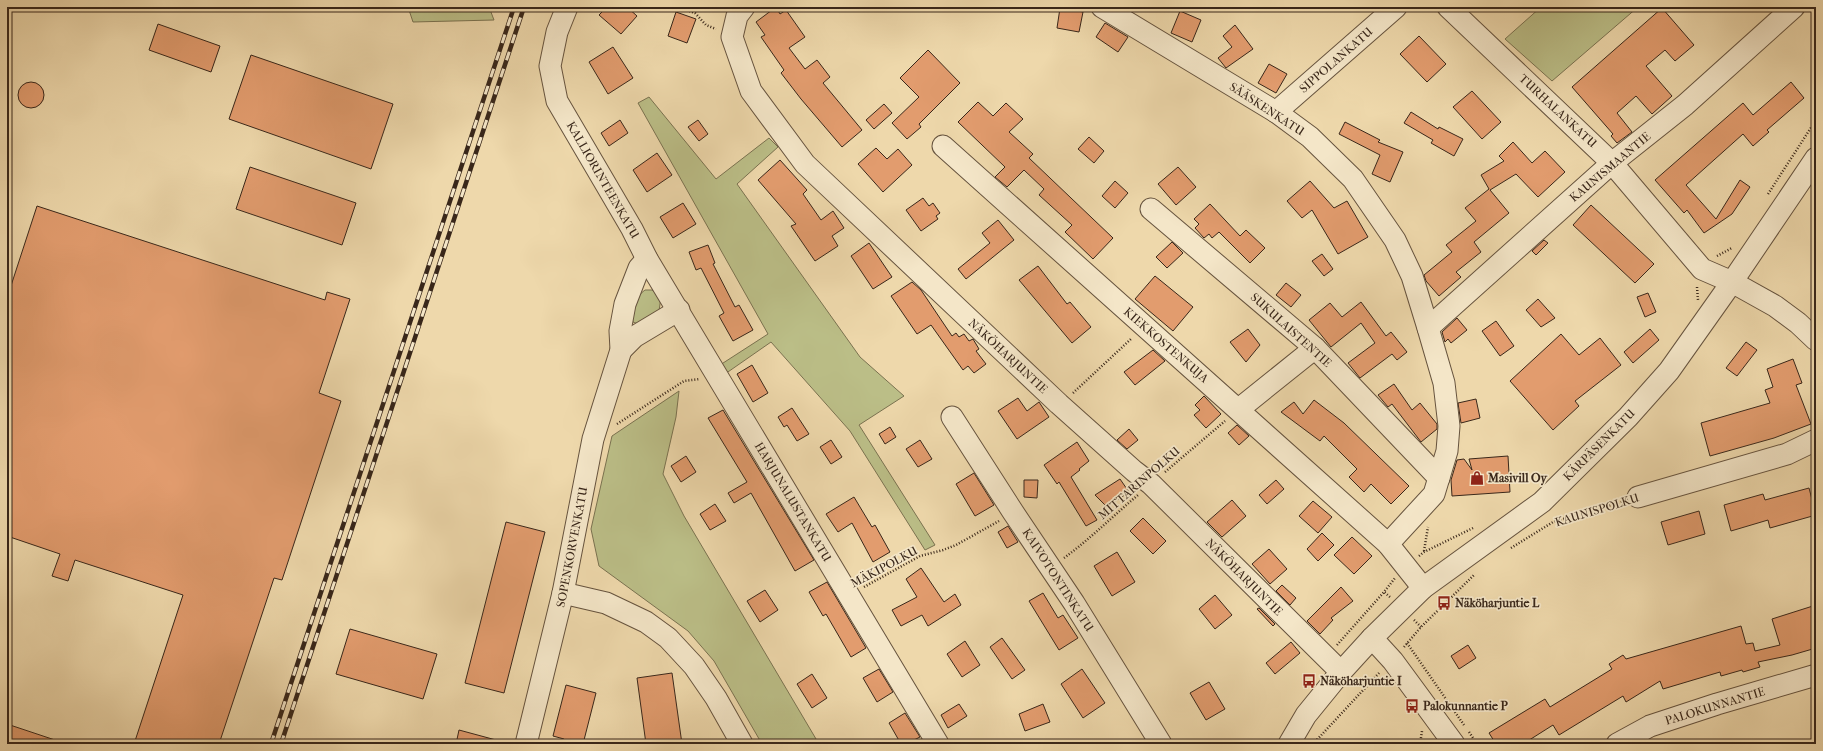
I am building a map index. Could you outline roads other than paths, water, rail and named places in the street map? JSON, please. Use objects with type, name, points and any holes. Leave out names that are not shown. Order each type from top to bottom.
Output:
[{"type":"street","name":"KALLIORINTEENKATU","points":[[567,7],[557,32],[550,66],[557,101],[628,222],[647,259]]},
{"type":"street","name":"NÄKÖHARJUNTIE","points":[[744,7],[737,16],[732,37],[751,91],[805,164],[1059,404],[1151,484],[1341,672]]},
{"type":"street","name":"SÄÄSKENKATU","points":[[1102,7],[1276,112],[1310,137],[1353,179],[1396,240],[1412,276],[1444,383],[1449,426],[1447,451],[1439,478]]},
{"type":"street","name":"SIPPOLANKATU","points":[[1276,112],[1396,7]]},
{"type":"street","name":"TURHALANKATU","points":[[1448,7],[1612,163],[1702,269],[1732,282],[1775,306],[1798,322],[1816,340]]},
{"type":"street","name":"KAUNISMAANTIE","points":[[1428,328],[1612,163],[1685,105],[1794,7]]},
{"type":"street","name":"KIEKKOSTENKUJA","points":[[944,146],[1388,544],[1424,588]]},
{"type":"street","name":"KÄRPÄSENKATU","points":[[1289,744],[1306,715],[1341,672],[1372,638],[1402,609],[1424,588],[1542,502],[1628,417],[1669,371],[1732,282],[1816,158]]},
{"type":"street","name":"SUKULAISTENTIE","points":[[1151,209],[1315,348],[1439,478]]},
{"type":"street","name":"HARJUNALUSTANKATU","points":[[647,259],[679,310],[938,744]]},
{"type":"street","points":[[621,350],[620,331],[625,304],[639,268],[647,259]]},
{"type":"street","points":[[621,350],[634,337],[679,310]]},
{"type":"street","points":[[1239,409],[1315,348]]},
{"type":"street","name":"SOPENKORVENKATU","points":[[526,744],[564,593],[594,439],[621,350]]},
{"type":"street","name":"KAIVOTONTINKATU","points":[[952,417],[1050,568],[1161,744]]},
{"type":"street","name":"KAUNISPOLKU","points":[[1638,498],[1788,454],[1816,440]]},
{"type":"street","points":[[1388,544],[1434,494],[1439,478]]},
{"type":"street","points":[[564,593],[606,603],[646,622],[668,638],[703,679],[716,698],[742,744]]},
{"type":"street","points":[[1372,638],[1393,661],[1454,744]]},
{"type":"street","name":"PALOKUNNANTIE","points":[[1617,744],[1650,726],[1717,704],[1816,675]]},
{"type":"railway","points":[[271,744],[514,7]]},
{"type":"railway","points":[[281,744],[524,7]]},
{"type":"place","name":"Masivill Oy","points":[[1477,478]]},
{"type":"place","name":"Näköharjuntie L","points":[[1444,603]]},
{"type":"place","name":"Näköharjuntie I","points":[[1309,681]]},
{"type":"place","name":"Palokunnantie P","points":[[1412,706]]}]
